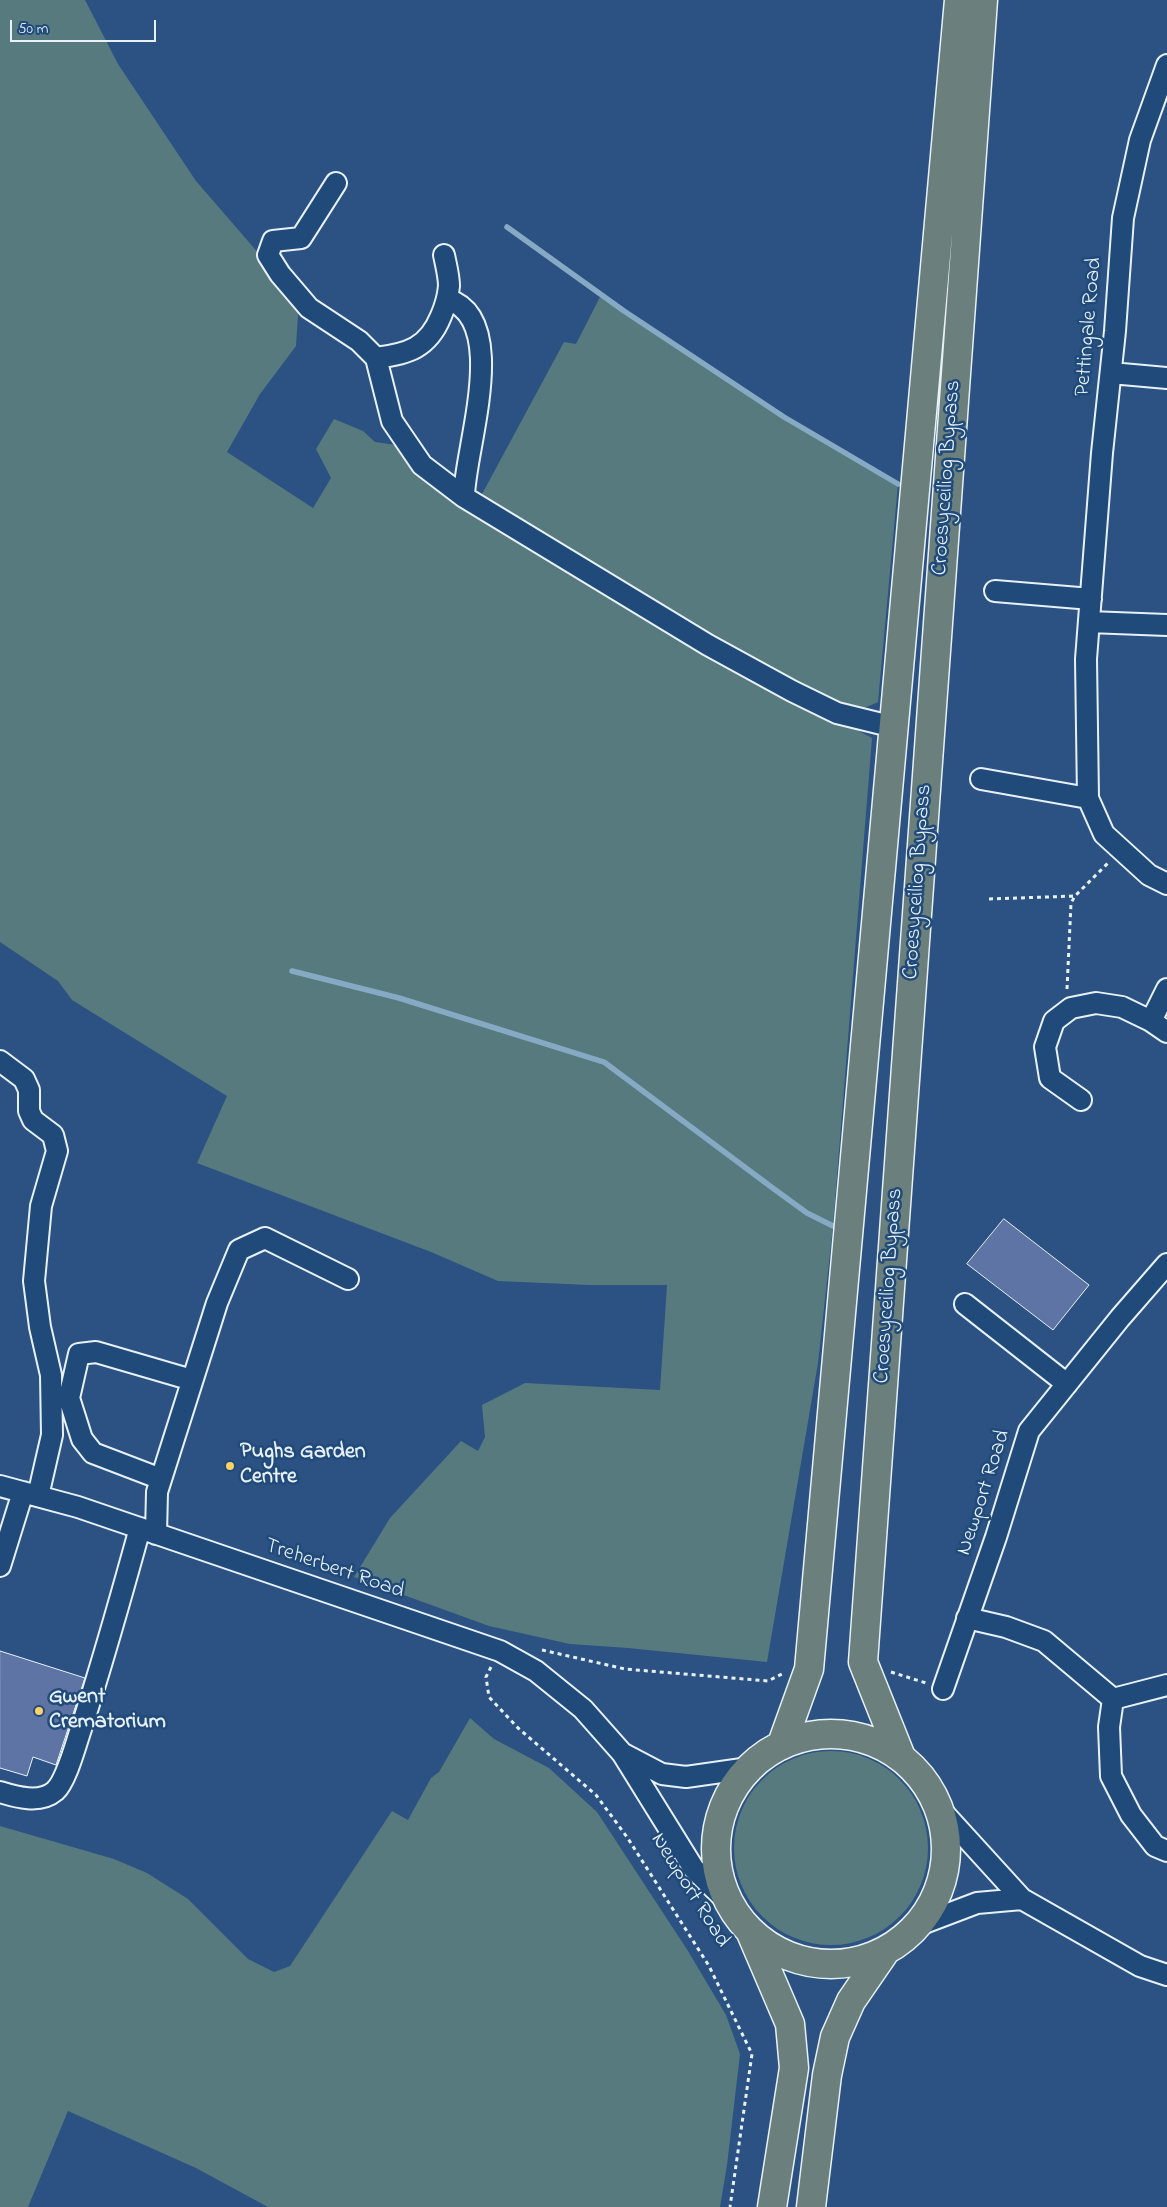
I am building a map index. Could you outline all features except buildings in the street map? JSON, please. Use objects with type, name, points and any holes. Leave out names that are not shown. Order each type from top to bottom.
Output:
[{"type":"highway","name":"Croesyceiliog Bypass","points":[[782,1744],[809,1664],[959,0]]},
{"type":"highway","name":"Croesyceiliog Bypass","points":[[901,1757],[863,1662],[983,0]]},
{"type":"highway","points":[[751,1933],[780,1953],[814,1964],[850,1964],[884,1953],[903,1941],[919,1925],[936,1899],[945,1870],[947,1839],[940,1809],[925,1781],[901,1757],[874,1742],[844,1734],[812,1735],[782,1744],[764,1754],[749,1768],[728,1797],[717,1831],[717,1867],[728,1902],[751,1933],[790,2024],[794,2068],[772,2207]]},
{"type":"highway","points":[[811,2207],[827,2075],[835,2037],[851,2001],[884,1953]]},
{"type":"street","name":"Pettingale Road","points":[[1167,65],[1140,140],[1123,218],[1086,659],[1088,798],[1104,834],[1149,875],[1167,884]]},
{"type":"street","points":[[336,183],[301,238],[273,241],[268,255],[280,274],[310,308],[359,341],[376,358],[392,421],[422,465],[464,496],[708,645],[836,713],[894,727]]},
{"type":"street","points":[[376,358],[399,355],[417,348],[429,337],[438,323],[447,299],[449,286],[444,255]]},
{"type":"street","points":[[447,299],[461,307],[468,314],[479,348],[480,394],[464,496]]},
{"type":"street","points":[[1111,373],[1167,378]]},
{"type":"street","points":[[995,591],[1091,599]]},
{"type":"street","points":[[1089,622],[1167,625]]},
{"type":"street","points":[[981,779],[1088,798]]},
{"type":"street","points":[[1080,1100],[1050,1078],[1045,1047],[1054,1021],[1071,1008],[1096,1003],[1122,1007],[1159,1026],[1167,989]]},
{"type":"street","points":[[0,1061],[24,1079],[29,1090],[28,1111],[33,1120],[53,1135],[57,1150],[41,1206],[34,1281],[40,1327],[51,1375],[52,1435],[0,1566]]},
{"type":"street","points":[[0,1792],[20,1798],[42,1798],[55,1791],[67,1769],[148,1531],[157,1492],[216,1303],[239,1250],[265,1238],[348,1279]]},
{"type":"street","name":"Newport Road","points":[[943,1689],[1029,1431],[1167,1264]]},
{"type":"street","points":[[965,1304],[1067,1384]]},
{"type":"street","points":[[161,1479],[93,1454],[82,1439],[69,1398],[79,1354],[96,1352],[192,1380]]},
{"type":"street","name":"Treherbert Road","points":[[0,1486],[78,1506],[500,1651],[536,1671],[583,1709],[622,1753],[694,1870],[728,1902]]},
{"type":"street","points":[[967,1618],[1006,1627],[1044,1641],[1113,1699]]},
{"type":"street","points":[[1113,1699],[1167,1685]]},
{"type":"street","points":[[1113,1699],[1109,1727],[1111,1776],[1131,1815],[1155,1846],[1167,1851]]},
{"type":"street","name":"Treherbert Road","points":[[622,1753],[662,1774],[686,1777],[749,1768]]},
{"type":"street","points":[[940,1809],[1022,1899],[1140,1966],[1167,1975]]},
{"type":"street","points":[[919,1925],[977,1903],[1022,1899]]},
{"type":"path","points":[[1071,1008],[1066,996],[1071,903],[1075,896],[1121,850]]},
{"type":"path","points":[[988,899],[1075,896]]},
{"type":"path","points":[[541,1650],[625,1669],[768,1681],[799,1664],[809,1664]]},
{"type":"path","name":"Newport Road","points":[[500,1651],[486,1677],[489,1697],[518,1728],[596,1795],[622,1830],[709,1966],[752,2054],[730,2207]]},
{"type":"path","points":[[863,1662],[943,1689]]},
{"type":"green space","points":[[0,0],[85,0],[118,64],[196,181],[299,300],[296,346],[260,394],[227,452],[313,508],[331,478],[316,449],[334,419],[363,431],[375,442],[396,445],[437,485],[671,630],[872,738],[833,1226],[818,1363],[767,1662],[570,1644],[489,1626],[354,1577],[390,1518],[461,1441],[478,1451],[485,1437],[482,1405],[525,1383],[660,1390],[667,1285],[589,1285],[498,1281],[431,1252],[197,1163],[227,1096],[72,1000],[58,981],[0,942]]},
{"type":"green space","points":[[601,295],[783,417],[898,484],[878,702],[858,711],[788,683],[481,496],[564,342],[576,344]]},
{"type":"green space","points":[[470,1718],[494,1739],[549,1768],[597,1812],[688,1951],[726,2015],[740,2054],[720,2207],[268,2207],[196,2168],[68,2111],[28,2207],[0,2207],[0,1826],[114,1859],[147,1873],[188,1899],[248,1959],[274,1972],[290,1966],[392,1811],[408,1820],[431,1778],[439,1772]]},
{"type":"green space","points":[[821,1751],[841,1751],[877,1762],[900,1779],[912,1794],[921,1811],[928,1838],[928,1858],[921,1885],[912,1902],[900,1917],[885,1929],[868,1938],[841,1945],[821,1945],[785,1934],[769,1923],[756,1910],[745,1894],[738,1876],[734,1858],[734,1838],[745,1802],[756,1786],[769,1773],[785,1762],[803,1755]]},
{"type":"waterway","points":[[507,227],[624,311],[784,417],[898,484]]},
{"type":"waterway","points":[[292,971],[399,998],[604,1062],[807,1213],[833,1226]]},
{"type":"place","name":"Pughs Garden Centre","points":[[230,1466]]},
{"type":"place","name":"Gwent Crematorium","points":[[39,1711]]}]
